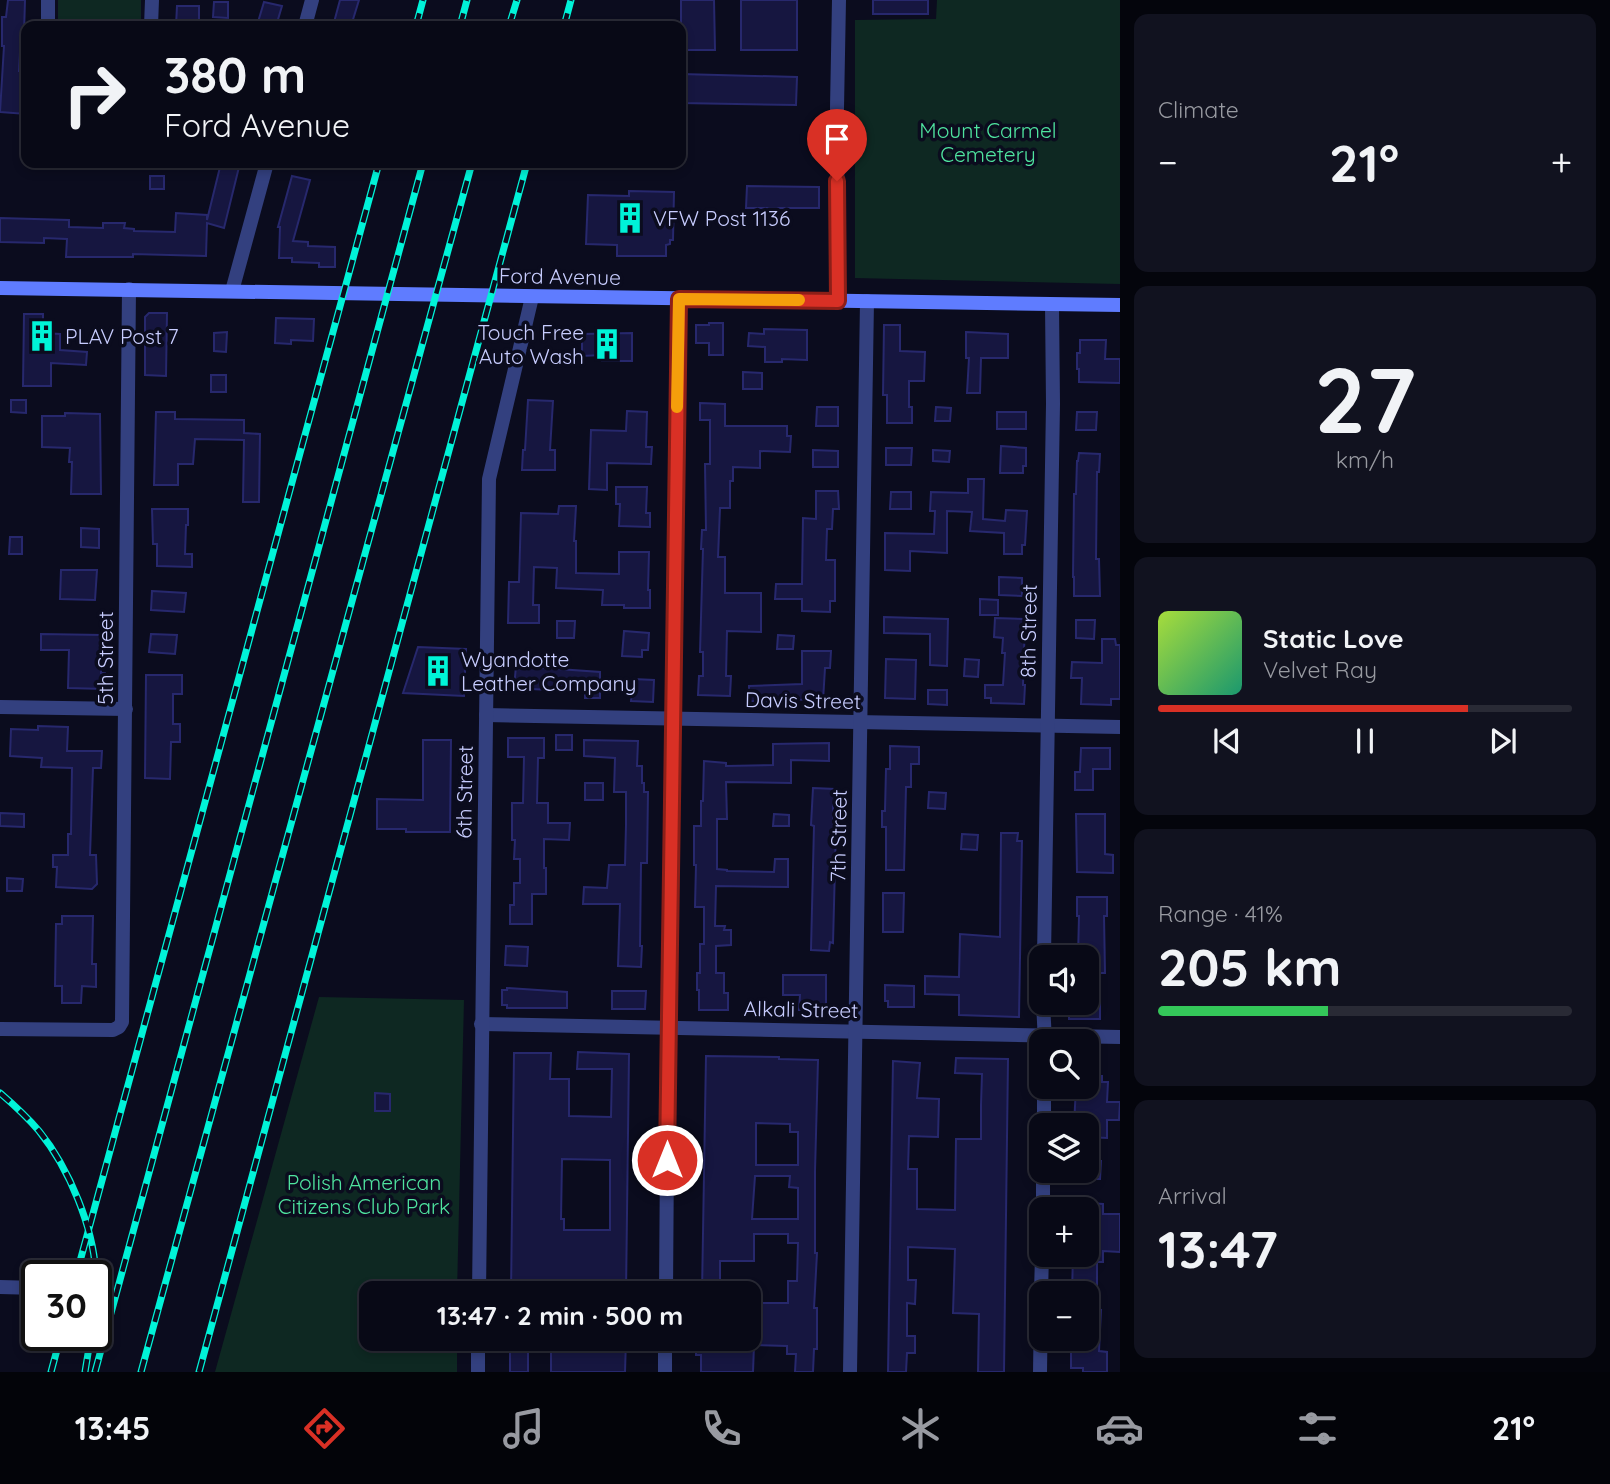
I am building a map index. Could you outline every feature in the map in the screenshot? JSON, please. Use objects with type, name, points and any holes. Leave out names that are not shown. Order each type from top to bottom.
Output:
[{"type":"main road","name":"Ford Avenue","points":[[0,288],[1120,305]]},
{"type":"street","points":[[48,0],[48,21]]},
{"type":"street","points":[[151,21],[152,0]]},
{"type":"street","points":[[306,21],[312,0]]},
{"type":"street","points":[[838,301],[839,0]]},
{"type":"street","points":[[232,291],[266,168]]},
{"type":"street","name":"5th Street","points":[[0,1029],[113,1030],[122,1022],[129,289]]},
{"type":"street","name":"6th Street","points":[[479,1281],[489,479],[532,297]]},
{"type":"street","points":[[666,1281],[679,299]]},
{"type":"street","name":"7th Street","points":[[850,1372],[867,301]]},
{"type":"street","name":"8th Street","points":[[1044,945],[1053,404],[1052,305]]},
{"type":"street","points":[[0,707],[126,709]]},
{"type":"street","name":"Davis Street","points":[[486,715],[1120,727]]},
{"type":"street","name":"Alkali Street","points":[[481,1024],[855,1031],[1029,1037]]},
{"type":"street","name":"Alkali Street","points":[[1099,1037],[1120,1037]]},
{"type":"street","points":[[0,1287],[21,1287]]},
{"type":"street","points":[[478,1351],[478,1372]]},
{"type":"street","points":[[665,1351],[665,1372]]},
{"type":"street","points":[[1040,1351],[1040,1372]]},
{"type":"green space","points":[[58,0],[141,0],[141,21],[58,21]]},
{"type":"green space","name":"Mount Carmel Cemetery","points":[[937,0],[1120,0],[1120,284],[855,278],[855,20],[936,19]]},
{"type":"green space","name":"Polish American Citizens Club Park","points":[[319,997],[464,1000],[457,1281],[359,1281],[359,1351],[457,1351],[457,1372],[215,1372]]},
{"type":"building","points":[[8,0],[25,0],[24,21],[21,21],[19,71],[21,114],[0,112],[4,46],[2,17],[6,17]]},
{"type":"building","points":[[340,0],[359,0],[353,21],[334,21]]},
{"type":"building","points":[[681,0],[714,0],[715,50],[686,50],[686,21],[681,21]]},
{"type":"building","points":[[741,0],[797,0],[797,50],[741,50]]},
{"type":"building","points":[[873,0],[928,0],[928,14],[873,14]]},
{"type":"building","points":[[214,2],[228,2],[228,18],[213,17]]},
{"type":"building","points":[[264,2],[282,6],[278,21],[258,21]]},
{"type":"building","points":[[177,6],[199,6],[199,21],[176,21]]},
{"type":"building","points":[[686,74],[797,77],[796,105],[686,103]]},
{"type":"building","points":[[220,168],[239,168],[224,228],[207,223],[206,256],[133,254],[133,257],[66,257],[67,239],[44,238],[44,243],[0,242],[0,218],[69,220],[69,227],[103,228],[103,223],[125,223],[124,228],[134,231],[175,232],[176,213],[207,215],[207,220]]},
{"type":"building","points":[[150,176],[164,176],[164,189],[150,189]]},
{"type":"building","points":[[292,176],[310,180],[293,241],[308,242],[308,246],[335,247],[335,267],[319,267],[319,263],[292,262],[292,258],[279,258],[278,227]]},
{"type":"building","points":[[747,186],[819,187],[819,208],[746,208]]},
{"type":"building","name":"VFW Post 1136","points":[[629,191],[674,192],[673,240],[666,245],[666,256],[617,256],[617,245],[586,244],[588,195],[629,196]]},
{"type":"building","points":[[149,313],[167,313],[166,376],[145,375],[145,317]]},
{"type":"building","name":"PLAV Post 7","points":[[24,314],[43,314],[43,333],[60,334],[60,350],[87,352],[86,365],[51,363],[51,386],[23,386]]},
{"type":"building","points":[[276,318],[314,319],[313,341],[291,340],[291,344],[275,343]]},
{"type":"building","points":[[723,323],[723,355],[709,355],[709,343],[696,343],[696,325]]},
{"type":"building","points":[[884,325],[900,325],[900,351],[925,352],[924,381],[909,381],[912,423],[887,423],[887,395],[883,395]]},
{"type":"building","points":[[764,329],[807,330],[807,360],[782,359],[782,362],[765,362],[765,347],[748,346],[749,333],[764,334]]},
{"type":"building","points":[[227,332],[226,352],[214,351],[214,333]]},
{"type":"building","points":[[966,332],[1008,334],[1008,358],[981,358],[980,393],[967,393],[969,358],[966,358]]},
{"type":"building","name":"Touch Free Auto Wash","points":[[632,333],[632,361],[602,361],[602,355],[582,356],[582,334]]},
{"type":"building","points":[[1080,340],[1106,340],[1105,359],[1120,359],[1120,383],[1079,382],[1077,353],[1080,353]]},
{"type":"building","points":[[743,372],[762,373],[762,389],[743,389]]},
{"type":"building","points":[[211,375],[226,375],[226,392],[211,392]]},
{"type":"building","points":[[11,400],[26,400],[26,413],[11,412]]},
{"type":"building","points":[[528,400],[553,401],[550,450],[555,450],[555,470],[522,470]]},
{"type":"building","points":[[700,403],[725,404],[725,426],[787,426],[787,436],[791,436],[790,452],[760,451],[760,468],[733,467],[730,508],[720,508],[718,557],[725,557],[725,593],[761,593],[761,632],[727,631],[726,676],[731,676],[730,696],[698,695],[699,676],[703,676],[703,652],[700,652],[701,549],[702,530],[706,530],[705,464],[710,464],[710,420],[700,420]]},
{"type":"building","points":[[817,407],[838,407],[838,426],[816,426]]},
{"type":"building","points":[[936,407],[951,408],[950,421],[935,421]]},
{"type":"building","points":[[627,411],[647,412],[646,447],[652,447],[651,464],[607,463],[607,490],[589,489],[591,430],[626,431]]},
{"type":"building","points":[[156,412],[175,412],[175,419],[244,420],[244,433],[260,434],[259,502],[243,502],[244,440],[195,439],[193,464],[178,464],[178,485],[154,485]]},
{"type":"building","points":[[997,412],[1026,412],[1026,429],[997,429]]},
{"type":"building","points":[[1077,412],[1097,412],[1096,430],[1076,430]]},
{"type":"building","points":[[65,413],[100,414],[101,494],[71,494],[70,448],[42,447],[42,416],[65,416]]},
{"type":"building","points":[[1001,446],[1026,448],[1026,466],[1023,466],[1023,473],[1000,473]]},
{"type":"building","points":[[886,448],[912,448],[911,465],[886,465]]},
{"type":"building","points":[[813,450],[838,451],[838,467],[813,467]]},
{"type":"building","points":[[933,450],[950,451],[949,462],[933,461]]},
{"type":"building","points":[[1079,453],[1100,454],[1097,472],[1096,559],[1099,559],[1100,596],[1074,596],[1074,494]]},
{"type":"building","points":[[968,479],[984,479],[983,519],[1005,521],[1006,510],[1027,511],[1022,554],[1004,554],[1004,533],[970,531],[972,512],[947,511],[947,553],[910,551],[910,571],[885,570],[885,533],[934,534],[935,511],[930,511],[931,492],[968,493]]},
{"type":"building","points":[[616,487],[647,487],[646,513],[650,513],[650,527],[619,526],[620,504],[616,504]]},
{"type":"building","points":[[816,491],[838,491],[839,509],[833,509],[832,529],[827,529],[826,560],[835,560],[835,601],[830,601],[830,612],[802,611],[802,599],[775,599],[776,584],[802,584],[803,518],[816,519]]},
{"type":"building","points":[[891,492],[911,492],[911,509],[890,509]]},
{"type":"building","points":[[559,506],[576,506],[576,573],[619,574],[619,552],[649,552],[650,608],[602,605],[603,590],[556,588],[557,568],[534,567],[533,605],[539,605],[539,623],[508,623],[509,582],[519,582],[521,513],[558,514]]},
{"type":"building","points":[[152,509],[188,509],[185,554],[192,554],[192,567],[157,566]]},
{"type":"building","points":[[81,528],[99,529],[99,548],[81,547]]},
{"type":"building","points":[[10,537],[22,537],[22,554],[9,554]]},
{"type":"building","points":[[61,570],[97,570],[95,600],[60,599]]},
{"type":"building","points":[[999,577],[1022,578],[1022,596],[999,595]]},
{"type":"building","points":[[152,591],[186,593],[184,612],[151,610]]},
{"type":"building","points":[[980,599],[998,600],[998,615],[980,615]]},
{"type":"building","points":[[884,617],[948,619],[947,666],[930,665],[930,634],[884,633]]},
{"type":"building","points":[[995,618],[1025,619],[1024,704],[991,703],[991,698],[985,698],[985,685],[1003,685],[1005,653],[1002,653],[1003,638],[994,637]]},
{"type":"building","points":[[1076,620],[1095,620],[1094,639],[1076,638]]},
{"type":"building","points":[[557,621],[575,621],[574,638],[557,638]]},
{"type":"building","points":[[624,631],[649,633],[648,650],[642,650],[642,657],[622,656]]},
{"type":"building","points":[[41,634],[102,635],[101,673],[105,673],[105,689],[68,688],[69,650],[41,650]]},
{"type":"building","points":[[151,634],[177,635],[175,654],[149,652]]},
{"type":"building","points":[[778,635],[794,636],[793,649],[777,649]]},
{"type":"building","points":[[1102,639],[1115,639],[1116,645],[1120,645],[1120,699],[1111,699],[1111,705],[1081,704],[1082,678],[1071,678],[1072,662],[1102,663]]},
{"type":"building","name":"Wyandotte Leather Company","points":[[418,647],[466,649],[464,696],[403,693]]},
{"type":"building","points":[[802,651],[831,651],[830,668],[825,668],[823,701],[749,701],[749,686],[802,684]]},
{"type":"building","points":[[886,659],[916,660],[915,699],[885,698]]},
{"type":"building","points":[[965,659],[979,660],[978,677],[964,676]]},
{"type":"building","points":[[516,666],[600,672],[600,698],[585,698],[585,692],[514,688]]},
{"type":"building","points":[[146,675],[182,675],[182,694],[173,694],[173,724],[180,724],[180,742],[171,742],[170,779],[145,778]]},
{"type":"building","points":[[633,679],[654,680],[653,702],[631,701]]},
{"type":"building","points":[[928,690],[947,690],[947,705],[928,704]]},
{"type":"building","points":[[38,726],[68,727],[67,751],[102,751],[101,768],[93,768],[90,855],[96,855],[97,884],[92,889],[56,887],[57,867],[53,867],[53,855],[68,855],[68,834],[71,834],[72,768],[41,767],[42,758],[10,756],[11,729],[38,730]]},
{"type":"building","points":[[556,735],[572,735],[572,750],[556,750]]},
{"type":"building","points":[[508,738],[544,738],[544,758],[538,758],[537,803],[548,803],[548,823],[570,823],[569,840],[544,839],[546,894],[532,894],[532,924],[510,924],[510,905],[514,905],[514,883],[520,883],[520,859],[514,859],[515,840],[512,840],[512,803],[523,803],[524,757],[508,757]]},
{"type":"building","points":[[423,740],[451,740],[450,832],[377,829],[377,799],[423,800]]},
{"type":"building","points":[[584,740],[638,741],[637,766],[642,766],[644,792],[648,792],[647,863],[641,863],[641,967],[618,966],[620,904],[583,904],[584,887],[607,888],[609,865],[625,865],[626,825],[626,792],[614,792],[615,758],[584,756]]},
{"type":"building","points":[[829,743],[829,761],[791,760],[791,783],[726,782],[727,819],[717,819],[717,869],[774,872],[775,859],[788,859],[788,887],[716,886],[715,926],[725,926],[724,930],[731,930],[731,945],[716,946],[716,973],[724,973],[724,993],[728,993],[728,1010],[699,1010],[697,973],[700,973],[700,944],[704,944],[704,907],[695,907],[694,826],[701,826],[704,761],[726,763],[726,766],[773,765],[773,744]]},
{"type":"building","points":[[890,746],[919,747],[919,764],[911,764],[911,787],[906,787],[904,870],[886,870],[886,827],[882,827],[882,811],[885,811],[886,769],[890,769]]},
{"type":"building","points":[[1081,748],[1110,748],[1110,769],[1093,769],[1093,790],[1075,790],[1075,772],[1080,772]]},
{"type":"building","points":[[585,783],[603,783],[603,800],[585,800]]},
{"type":"building","points":[[813,788],[835,789],[833,943],[830,942],[829,951],[811,950]]},
{"type":"building","points":[[929,792],[946,793],[945,809],[928,808]]},
{"type":"building","points":[[0,813],[24,814],[24,827],[0,826]]},
{"type":"building","points":[[774,814],[789,815],[789,826],[773,826]]},
{"type":"building","points":[[1076,814],[1105,814],[1105,854],[1113,855],[1113,873],[1077,872]]},
{"type":"building","points":[[1001,833],[1018,833],[1017,841],[1022,841],[1019,1017],[959,1015],[959,995],[925,994],[925,976],[959,977],[960,934],[1000,937]]},
{"type":"building","points":[[962,834],[978,835],[977,850],[961,849]]},
{"type":"building","points":[[7,878],[23,879],[22,891],[7,891]]},
{"type":"building","points":[[883,893],[904,893],[903,932],[883,932]]},
{"type":"building","points":[[1077,897],[1107,897],[1107,916],[1104,916],[1105,973],[1099,973],[1099,945],[1078,945]]},
{"type":"building","points":[[62,916],[93,916],[92,964],[96,964],[96,987],[82,986],[81,1003],[62,1003],[62,986],[55,986],[56,924],[62,924]]},
{"type":"building","points":[[506,946],[528,947],[527,966],[505,965]]},
{"type":"building","points":[[783,975],[826,975],[826,1011],[799,1010],[800,995],[783,995]]},
{"type":"building","points":[[885,985],[914,986],[914,1007],[888,1007],[888,1001],[885,1001]]},
{"type":"building","points":[[507,988],[567,992],[567,1008],[507,1008],[507,1005],[502,1005],[502,990]]},
{"type":"building","points":[[612,991],[646,991],[645,1009],[612,1009]]},
{"type":"building","points":[[1100,1001],[1100,1019],[1069,1019],[1069,1015],[1099,1015]]},
{"type":"building","points":[[578,1052],[629,1054],[626,1281],[511,1281],[514,1053],[551,1053],[550,1079],[569,1079],[569,1116],[611,1117],[612,1069],[577,1069]],"holes":[[[562,1159],[610,1160],[610,1230],[564,1230],[564,1219],[561,1219]]]},
{"type":"building","points":[[706,1056],[818,1060],[815,1171],[817,1253],[814,1308],[817,1308],[817,1349],[814,1349],[813,1372],[795,1372],[796,1354],[787,1354],[787,1346],[761,1345],[762,1303],[788,1303],[788,1281],[797,1281],[798,1243],[788,1243],[788,1234],[754,1234],[754,1261],[720,1261],[720,1281],[702,1281]],"holes":[[[756,1123],[790,1124],[790,1132],[798,1132],[798,1165],[756,1165]],[[755,1176],[790,1176],[789,1187],[798,1188],[798,1219],[752,1219]]]},
{"type":"building","points":[[956,1058],[1008,1059],[1004,1372],[978,1372],[979,1314],[953,1313],[955,1249],[908,1247],[908,1280],[916,1280],[915,1304],[907,1303],[907,1336],[915,1336],[915,1353],[907,1353],[906,1372],[888,1372],[893,1061],[920,1063],[917,1098],[939,1099],[938,1137],[909,1136],[908,1169],[917,1169],[917,1209],[955,1210],[956,1139],[981,1139],[982,1074],[955,1073]]},
{"type":"building","points":[[1099,1076],[1102,1076],[1102,1082],[1108,1082],[1107,1102],[1120,1102],[1119,1120],[1107,1120],[1107,1138],[1099,1138],[1099,1113],[1075,1113],[1075,1099],[1099,1099]]},
{"type":"building","points":[[375,1093],[390,1094],[390,1111],[375,1111]]},
{"type":"building","points":[[1099,1204],[1103,1204],[1103,1214],[1120,1214],[1120,1252],[1103,1251],[1103,1262],[1099,1262]]},
{"type":"building","points":[[1073,1267],[1097,1267],[1097,1281],[1072,1281]]},
{"type":"building","points":[[1099,1310],[1101,1310],[1099,1351]]},
{"type":"building","points":[[510,1351],[528,1351],[528,1372],[510,1372]]},
{"type":"building","points":[[551,1351],[626,1351],[625,1372],[551,1372]]},
{"type":"building","points":[[696,1351],[754,1351],[753,1372],[701,1372],[701,1355],[696,1355]]},
{"type":"building","points":[[1071,1351],[1107,1352],[1107,1372],[1083,1372],[1083,1368],[1071,1368]]},
{"type":"railway","points":[[417,21],[423,0]]},
{"type":"railway","points":[[461,21],[467,0]]},
{"type":"railway","points":[[511,21],[517,0]]},
{"type":"railway","points":[[565,21],[571,0]]},
{"type":"railway","points":[[80,1260],[378,168]]},
{"type":"railway","points":[[95,1372],[422,168]]},
{"type":"railway","points":[[141,1372],[471,168]]},
{"type":"railway","points":[[199,1372],[526,168]]},
{"type":"railway","points":[[0,1093],[39,1131],[70,1180],[85,1219],[94,1260]]},
{"type":"railway","points":[[51,1372],[57,1351]]},
{"type":"railway","points":[[85,1372],[88,1351]]},
{"type":"slow traffic","points":[[677,407],[679,299],[799,300]]},
{"type":"place","name":"VFW Post 1136","points":[[630,218]]},
{"type":"place","name":"PLAV Post 7","points":[[42,336]]},
{"type":"place","name":"Touch Free Auto Wash","points":[[607,344]]},
{"type":"place","name":"Wyandotte Leather Company","points":[[438,671]]},
{"type":"route","points":[[667,1160],[679,299],[838,301],[837,181]]}]
